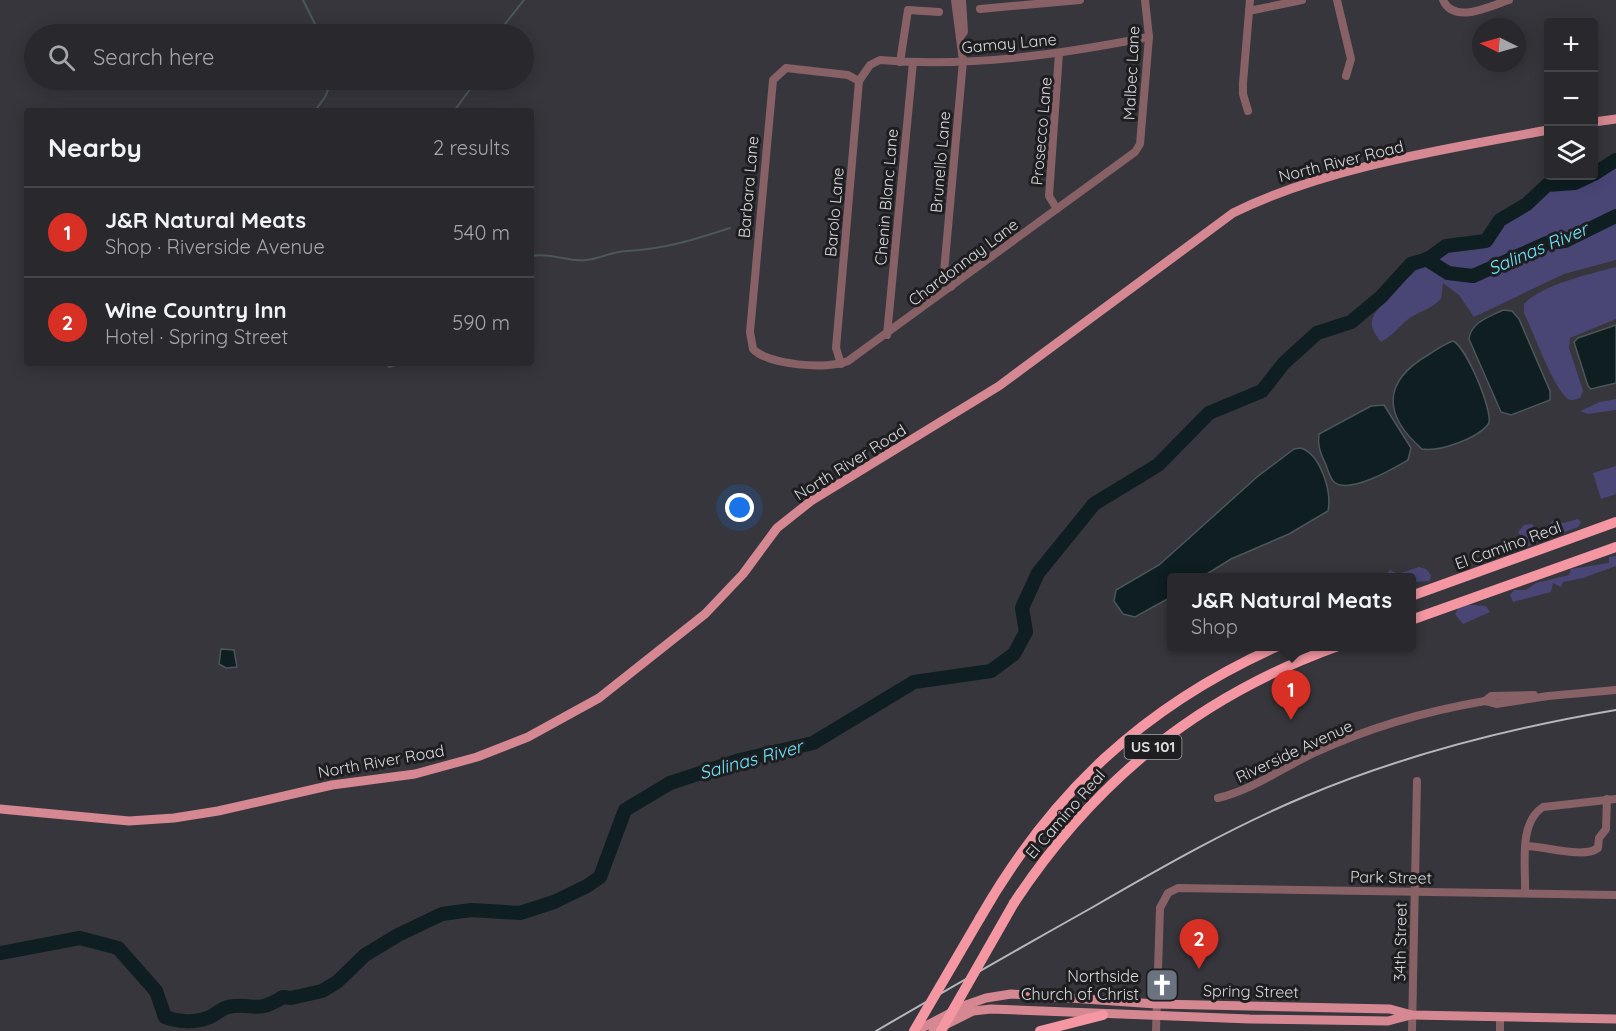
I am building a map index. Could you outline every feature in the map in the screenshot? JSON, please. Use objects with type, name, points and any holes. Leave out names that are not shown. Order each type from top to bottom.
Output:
[{"type":"highway","name":"El Camino Real","points":[[1416,594],[1616,522]]},
{"type":"highway","points":[[1416,618],[1616,547]]},
{"type":"highway","name":"El Camino Real","points":[[915,1031],[1005,874],[1046,819],[1085,775],[1123,741],[1179,699],[1234,666],[1267,651]]},
{"type":"highway","name":"El Camino Real","points":[[941,1031],[1014,903],[1070,827],[1138,758],[1192,718],[1233,693],[1276,671],[1326,651]]},
{"type":"highway","points":[[1040,1031],[1102,1014]]},
{"type":"main road","points":[[1598,121],[1616,119]]},
{"type":"main road","name":"North River Road","points":[[0,809],[129,821],[174,818],[218,811],[332,785],[414,774],[460,762],[528,737],[600,698],[705,614],[744,574],[777,528],[811,501],[999,386],[1233,213],[1267,196],[1329,176],[1544,131]]},
{"type":"main road","name":"Spring Street","points":[[915,1031],[966,1005],[986,998],[1011,994],[1156,1004],[1390,1009],[1412,1015],[1616,1019]]},
{"type":"main road","name":"Spring Street","points":[[933,1031],[973,1011],[991,1009],[1049,1010],[1156,1017],[1388,1021],[1412,1015]]},
{"type":"street","name":"Brunello Lane","points":[[951,287],[944,272],[963,61],[960,37],[957,32],[955,0]]},
{"type":"street","name":"Brunello Lane","points":[[960,37],[964,32],[962,0]]},
{"type":"street","points":[[980,9],[1080,0]]},
{"type":"street","name":"Malbec Lane","points":[[1138,147],[1149,37],[1145,0]]},
{"type":"street","points":[[1248,111],[1243,94],[1250,0]]},
{"type":"street","points":[[1249,11],[1302,0]]},
{"type":"street","points":[[1337,0],[1351,59],[1346,76]]},
{"type":"street","points":[[1443,0],[1446,8],[1454,13],[1464,13],[1509,0]]},
{"type":"street","points":[[900,62],[908,10],[939,12]]},
{"type":"street","name":"Gamay Lane","points":[[870,65],[880,60],[963,61],[1059,53],[1149,37]]},
{"type":"street","name":"Prosecco Lane","points":[[1058,209],[1049,196],[1059,53]]},
{"type":"street","name":"Chenin Blanc Lane","points":[[887,335],[913,62]]},
{"type":"street","name":"Barolo Lane","points":[[841,364],[836,348],[859,81],[870,65]]},
{"type":"street","name":"Barbara Lane","points":[[841,364],[831,366],[768,360],[758,355],[749,342],[771,86],[780,71],[786,68],[848,75],[859,81]]},
{"type":"street","name":"Chardonnay Lane","points":[[841,364],[887,335],[1138,147]]},
{"type":"street","name":"Riverside Avenue","points":[[1218,798],[1238,793],[1337,742],[1402,719],[1485,701],[1496,704],[1548,696],[1616,690]]},
{"type":"street","name":"34th Street","points":[[1412,1031],[1417,781]]},
{"type":"street","points":[[1526,846],[1546,846],[1556,851],[1593,852],[1598,848],[1599,838],[1606,829],[1606,799]]},
{"type":"street","points":[[1525,893],[1528,825],[1534,813],[1543,807],[1616,799]]},
{"type":"street","name":"Park Street","points":[[1156,1004],[1160,908],[1168,893],[1189,886],[1616,895]]},
{"type":"street","points":[[1156,1004],[1156,1031]]},
{"type":"street","points":[[1500,1017],[1500,1031]]},
{"type":"shaded area","points":[[1616,164],[1616,260],[1564,274],[1474,317],[1459,295],[1443,283],[1441,299],[1411,317],[1381,342],[1372,327],[1373,317],[1396,289],[1418,269],[1448,249],[1489,242],[1503,224],[1533,205],[1550,189],[1587,180],[1598,180],[1598,174]]},
{"type":"shaded area","points":[[1616,267],[1616,319],[1570,338],[1569,348],[1583,391],[1580,398],[1570,400],[1562,392],[1550,371],[1524,313],[1524,304],[1555,285]]},
{"type":"shaded area","points":[[1503,310],[1512,311],[1519,319],[1550,391],[1550,400],[1511,415],[1501,412],[1469,339],[1470,333],[1477,324]]},
{"type":"shaded area","points":[[1616,325],[1616,383],[1591,389],[1588,386],[1574,342],[1578,338]]},
{"type":"shaded area","points":[[1453,341],[1465,354],[1477,379],[1489,415],[1489,423],[1477,434],[1458,443],[1439,448],[1422,449],[1400,424],[1393,399],[1396,388],[1402,376],[1413,365]]},
{"type":"shaded area","points":[[1616,399],[1616,410],[1588,414],[1580,411],[1600,402]]},
{"type":"shaded area","points":[[1384,405],[1411,448],[1408,460],[1360,483],[1341,485],[1334,482],[1320,450],[1319,434],[1371,406]]},
{"type":"shaded area","points":[[1301,448],[1308,452],[1324,475],[1329,503],[1328,511],[1289,534],[1231,559],[1208,573],[1167,573],[1167,599],[1135,617],[1123,614],[1114,601],[1116,590],[1159,565],[1257,477],[1294,449]]},
{"type":"shaded area","points":[[1616,466],[1616,494],[1601,499],[1593,473]]},
{"type":"shaded area","points":[[1578,519],[1581,522],[1578,527],[1528,546],[1518,532],[1524,525],[1532,524],[1536,531],[1544,530],[1553,520],[1564,523]]},
{"type":"shaded area","points":[[1616,556],[1616,566],[1583,578],[1563,582],[1561,587],[1553,583],[1551,592],[1513,602],[1510,595],[1514,590],[1526,590],[1536,583],[1569,575],[1571,569],[1609,563],[1609,557]]},
{"type":"shaded area","points":[[1419,567],[1426,569],[1431,575],[1430,581],[1416,582],[1416,573],[1401,573]]},
{"type":"shaded area","points":[[1461,604],[1486,606],[1490,612],[1463,624],[1455,614]]},
{"type":"shaded area","points":[[221,649],[234,650],[237,667],[226,668],[219,664]]},
{"type":"waterway","points":[[303,0],[315,24]]},
{"type":"waterway","points":[[505,24],[524,0]]},
{"type":"waterway","points":[[317,108],[328,90]]},
{"type":"waterway","points":[[456,108],[470,90]]},
{"type":"waterway","name":"Salinas River","points":[[1598,171],[1616,160]]},
{"type":"waterway","name":"Salinas River","points":[[0,953],[80,938],[118,948],[156,991],[165,1017],[181,1021],[197,1021],[228,1007],[260,1007],[283,997],[291,998],[322,991],[337,982],[365,955],[398,935],[442,914],[471,910],[520,913],[554,902],[587,886],[600,877],[625,810],[670,783],[740,760],[813,743],[914,682],[991,671],[1014,654],[1026,632],[1022,608],[1038,573],[1094,504],[1158,465],[1209,413],[1262,391],[1284,363],[1317,333],[1351,322],[1381,297],[1411,264],[1428,259],[1446,246],[1486,241],[1500,220],[1527,204],[1547,185],[1575,183],[1581,180]]},
{"type":"waterway","name":"Salinas River","points":[[1426,259],[1448,273],[1473,276],[1547,243],[1565,241],[1616,216]]},
{"type":"waterway","points":[[534,256],[591,259],[617,252],[679,243],[730,228]]},
{"type":"waterway","points":[[389,366],[392,366]]},
{"type":"railway","points":[[876,1031],[1171,862],[1224,834],[1306,796],[1382,767],[1459,744],[1537,725],[1616,710]]},
{"type":"place","name":"J&R Natural Meats","points":[[1291,720]]},
{"type":"place","name":"Wine Country Inn","points":[[1199,969]]},
{"type":"place","name":"Northside Church of Christ","points":[[1162,985]]}]
